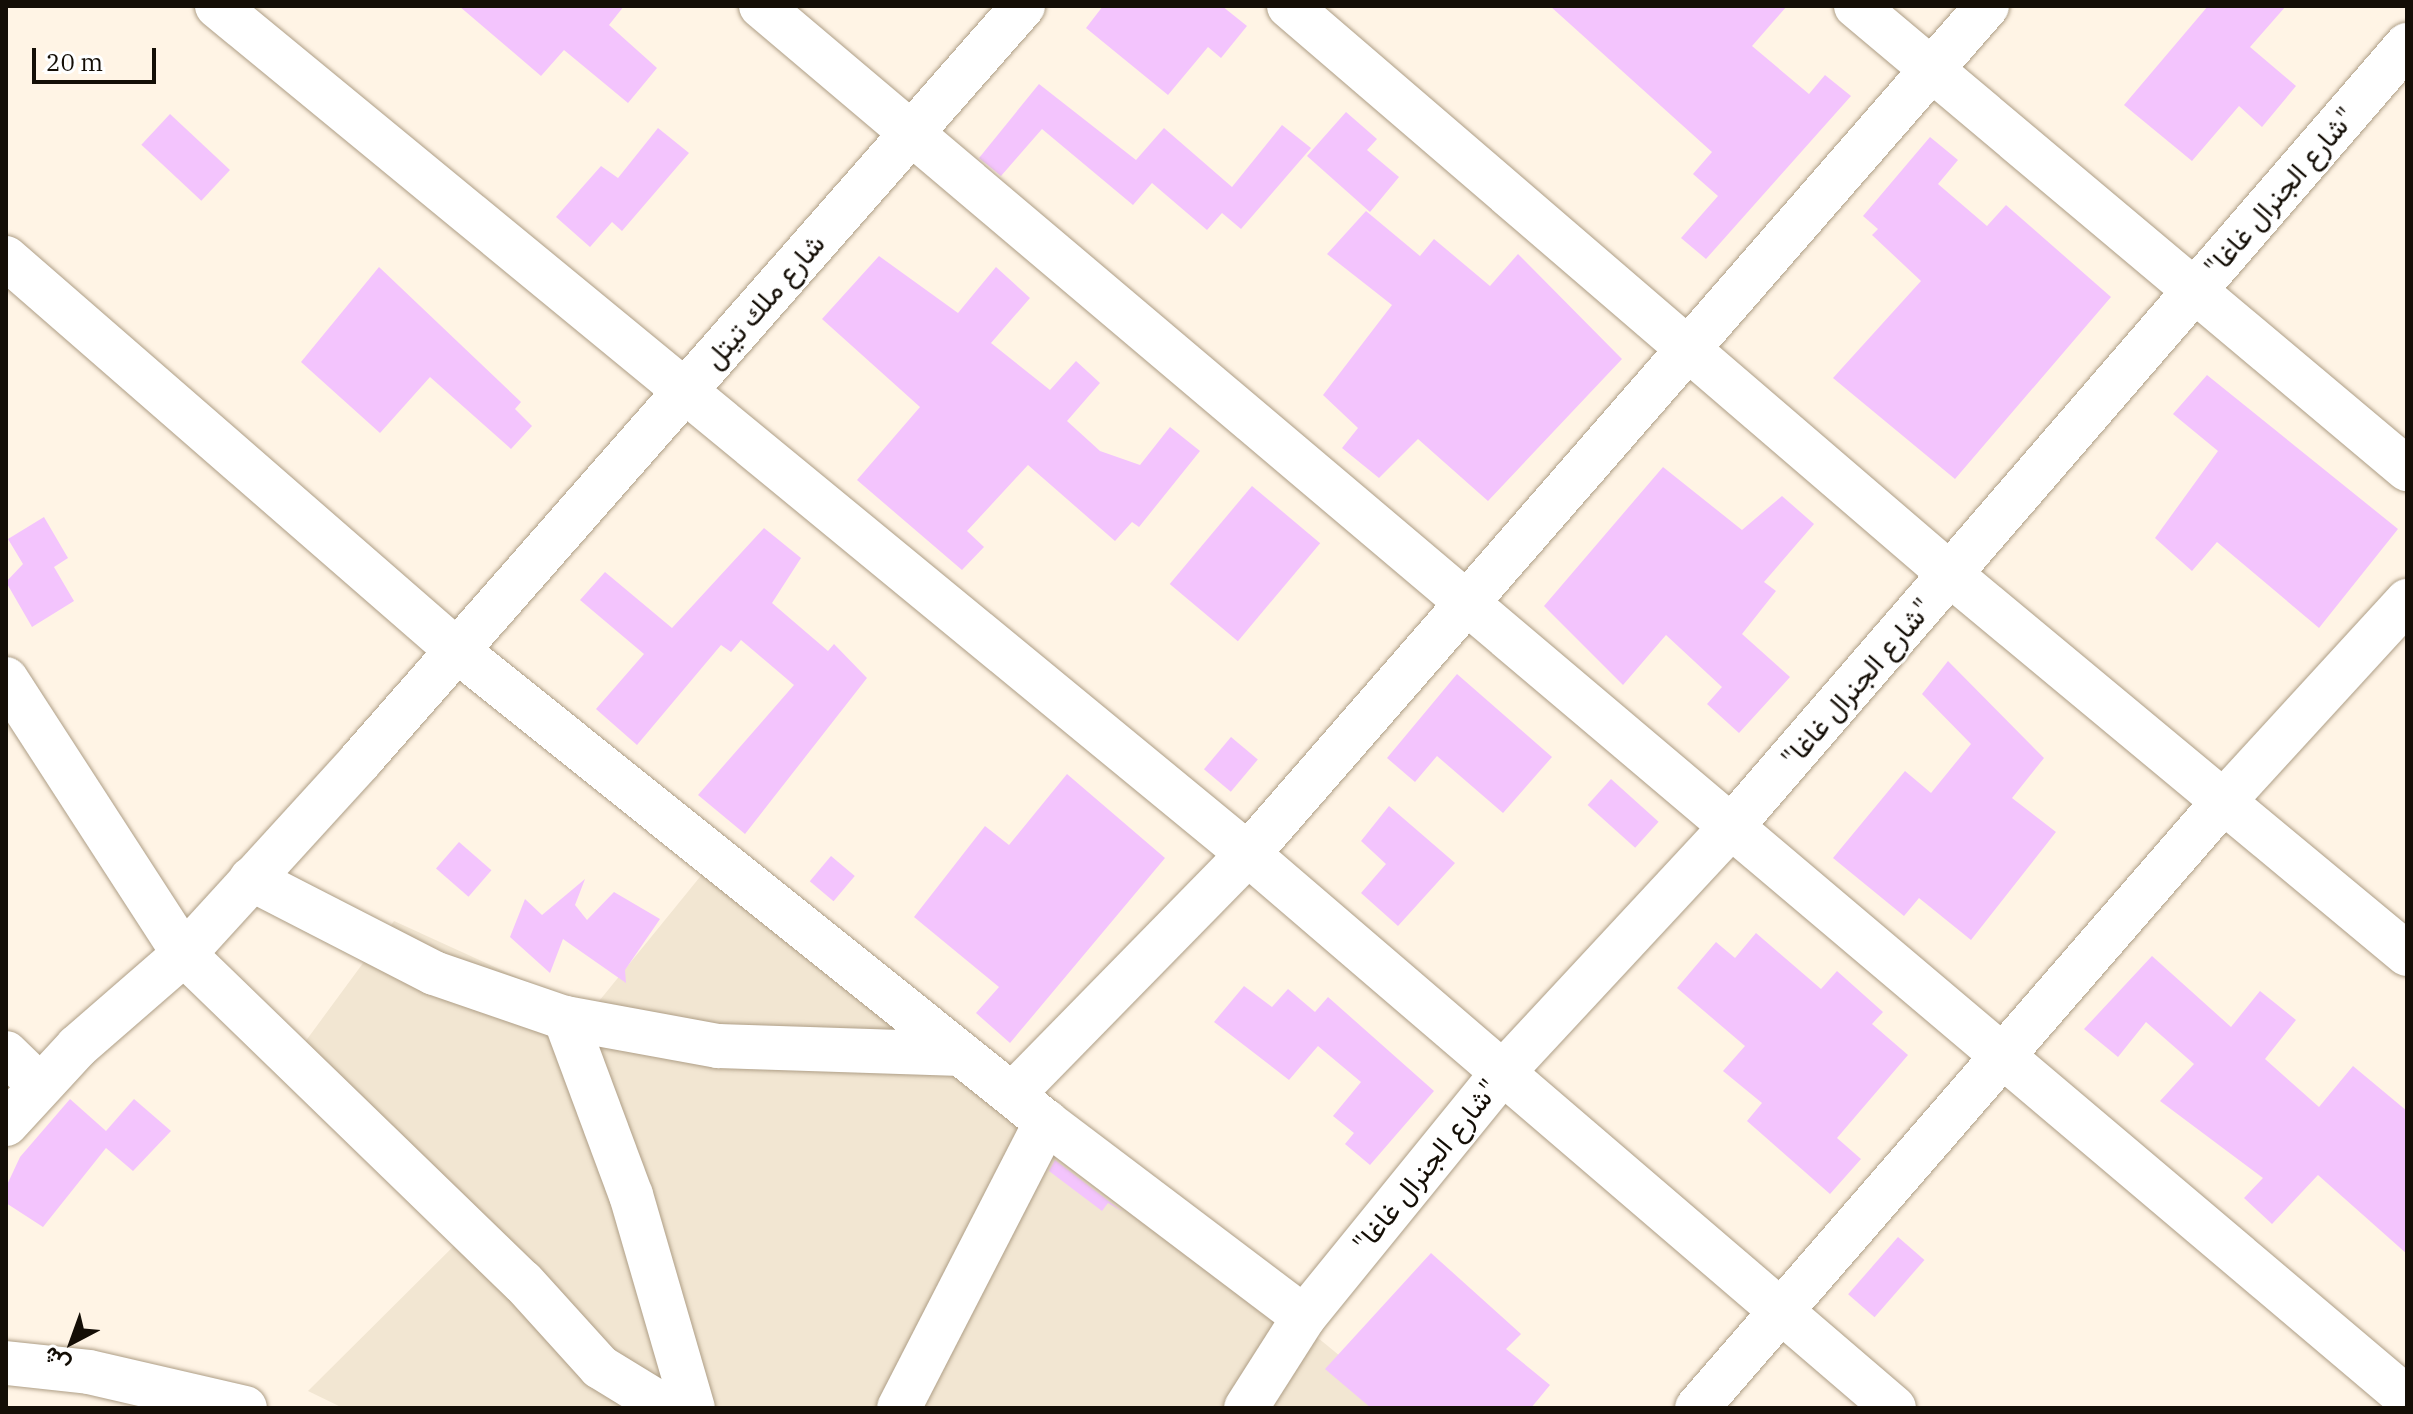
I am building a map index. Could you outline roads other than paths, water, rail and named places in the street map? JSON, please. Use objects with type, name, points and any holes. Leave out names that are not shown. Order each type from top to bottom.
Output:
[{"type":"street","points":[[217,6],[687,388],[1248,854],[1505,1070],[1894,1408]]},
{"type":"street","points":[[761,6],[1731,827],[2003,1063],[2407,1398]]},
{"type":"street","name":"شارع ملك تيتل","points":[[6,1124],[40,1086],[184,954],[501,592],[687,388],[1023,6]]},
{"type":"street","points":[[1289,6],[1694,349],[1951,575],[2407,954]]},
{"type":"street","points":[[1856,6],[2192,292],[2407,469]]},
{"type":"street","points":[[1013,1094],[1248,854],[1694,349],[1987,6]]},
{"type":"street","name":"\"شارع الجنرال غاغا\"","points":[[1246,1408],[1304,1317],[1505,1070],[1731,827],[2407,45]]},
{"type":"street","points":[[6,258],[454,648],[1046,1122],[1304,1317]]},
{"type":"street","points":[[1697,1408],[2003,1063],[2223,802],[2407,601]]},
{"type":"street","points":[[6,679],[184,954],[523,1282],[600,1367],[667,1408]]},
{"type":"street","points":[[251,879],[434,973],[565,1018],[718,1046],[961,1054]]},
{"type":"street","points":[[565,1018],[626,1181],[693,1408]]},
{"type":"street","points":[[6,1053],[40,1086]]},
{"type":"street","points":[[899,1408],[1046,1122]]},
{"type":"street","points":[[6,1363],[89,1372],[245,1408]]}]
